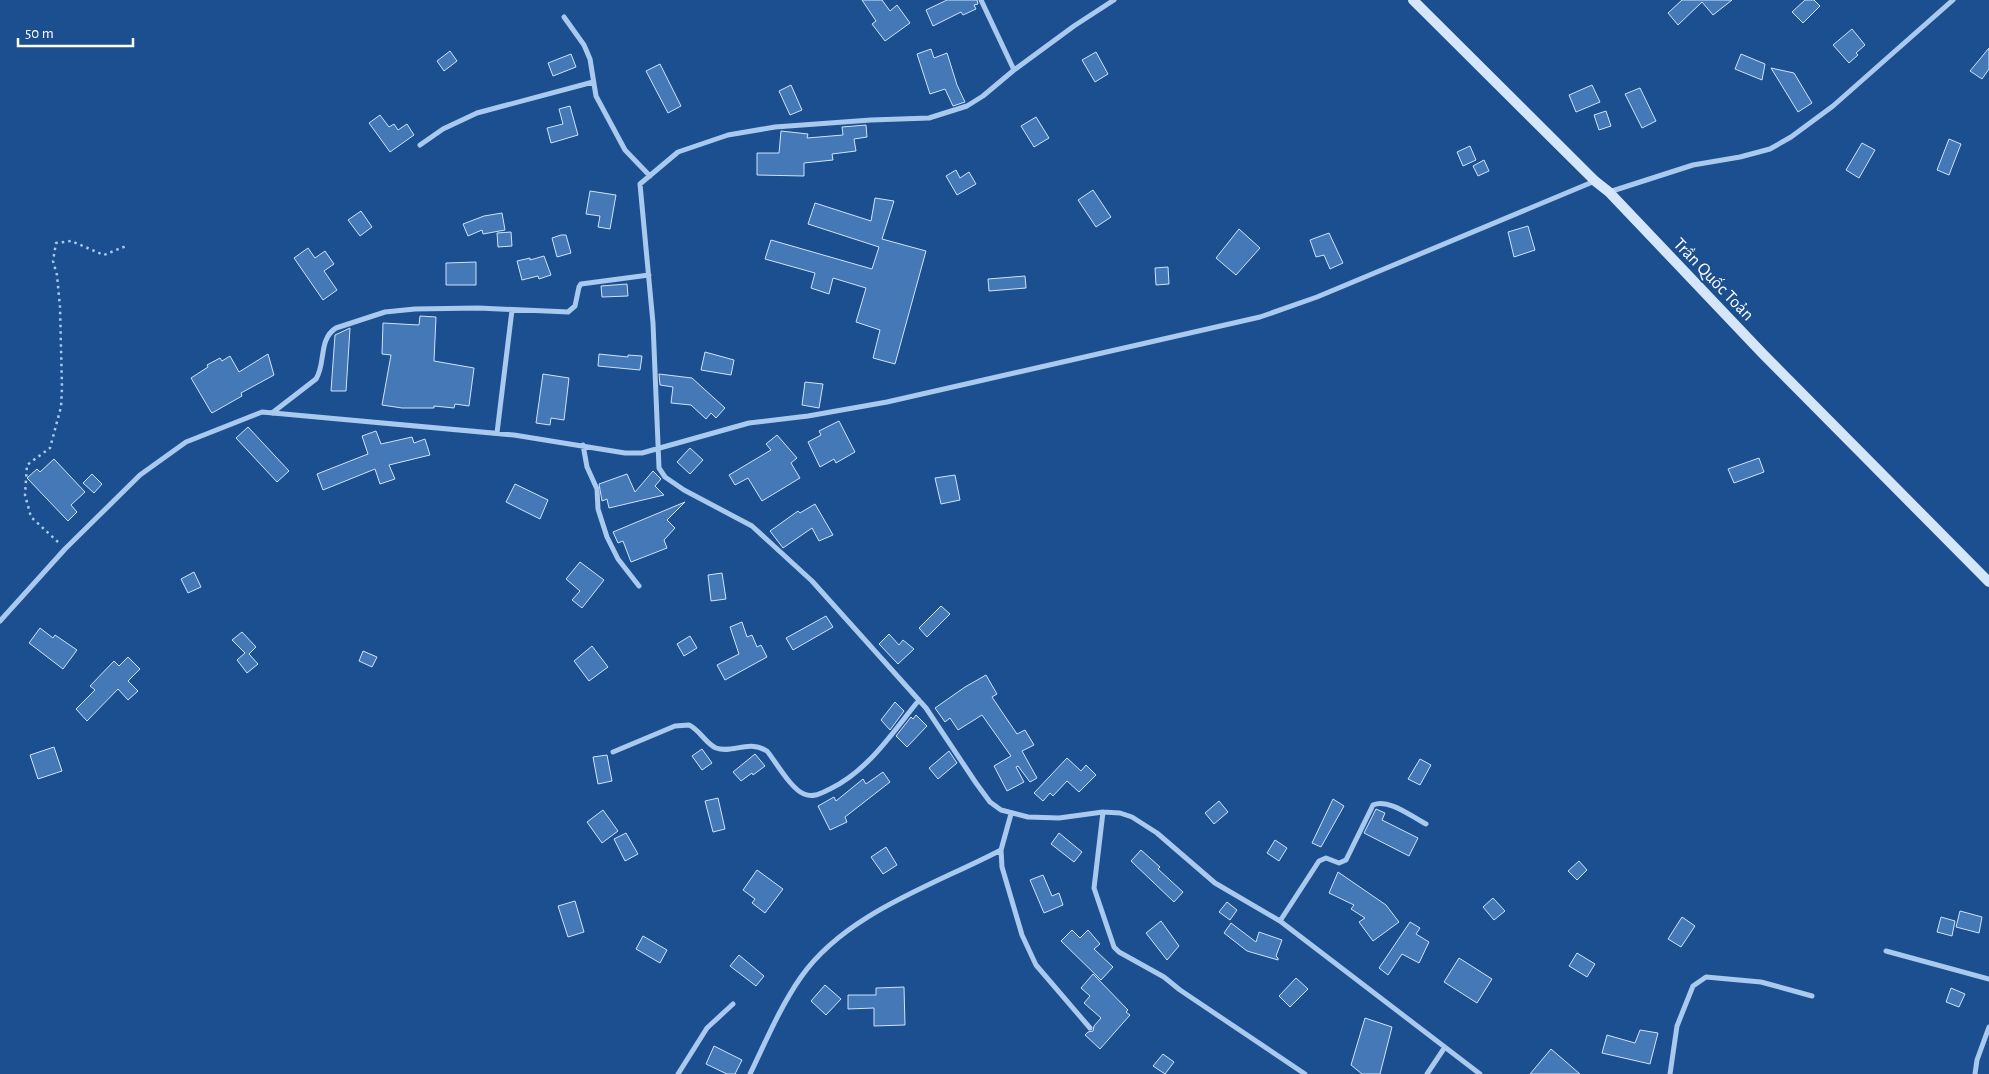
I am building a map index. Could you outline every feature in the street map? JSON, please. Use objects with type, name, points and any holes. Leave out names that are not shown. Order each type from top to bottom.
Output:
[{"type":"main road","name":"Trần Quốc Toản","points":[[1413,0],[1609,192],[1763,354],[1989,582]]},
{"type":"street","points":[[981,0],[1014,70]]},
{"type":"street","points":[[1114,0],[1074,26],[975,101],[938,116],[775,127],[728,135],[678,152],[640,184],[657,380],[659,468],[665,477],[684,490],[752,526],[812,581],[919,700],[990,802],[1011,814],[1028,817],[1059,818],[1104,812],[1120,813],[1132,817],[1157,833],[1215,882],[1280,921],[1480,1074]]},
{"type":"street","points":[[1609,192],[1693,165],[1740,157],[1770,149],[1791,137],[1833,106],[1953,0]]},
{"type":"street","points":[[564,17],[584,45],[590,59],[596,96],[625,150],[650,176]]},
{"type":"street","points":[[420,145],[443,130],[477,113],[593,82]]},
{"type":"street","points":[[0,621],[65,548],[140,475],[186,442],[239,419],[262,412],[497,433],[625,452],[642,452],[749,423],[808,416],[887,402],[1260,317],[1317,296],[1596,181]]},
{"type":"street","points":[[272,413],[316,380],[320,374],[327,337],[336,328],[385,312],[415,309],[478,308],[568,312],[575,306],[579,287],[582,284],[648,275]]},
{"type":"street","points":[[497,433],[512,310]]},
{"type":"street","points":[[583,446],[587,467],[597,489],[598,509],[607,537],[618,559],[638,586]]},
{"type":"street","points":[[613,752],[675,726],[689,725],[715,747],[723,749],[754,745],[761,747],[767,751],[795,788],[802,794],[816,796],[843,783],[864,767],[919,700]]},
{"type":"street","points":[[1280,921],[1319,861],[1326,858],[1339,864],[1346,860],[1373,805],[1382,803],[1390,805],[1426,824]]},
{"type":"street","points":[[1104,812],[1094,888],[1114,946],[1119,952],[1164,977],[1180,990],[1305,1074]]},
{"type":"street","points":[[1011,814],[1001,850],[1002,867],[1022,935],[1036,965],[1090,1028]]},
{"type":"street","points":[[750,1074],[784,1003],[806,970],[832,943],[853,927],[912,892],[1001,850]]},
{"type":"street","points":[[1886,951],[1989,979]]},
{"type":"street","points":[[1670,1074],[1677,1026],[1693,986],[1706,977],[1761,982],[1812,996]]},
{"type":"street","points":[[678,1074],[707,1028],[733,1004]]},
{"type":"street","points":[[1974,1074],[1989,1027]]},
{"type":"street","points":[[1427,1074],[1445,1047]]},
{"type":"path","points":[[65,548],[31,517],[25,495],[27,466],[50,448],[61,407],[60,308],[57,275],[53,260],[56,243],[71,241],[104,255],[126,246]]},
{"type":"building","points":[[862,0],[882,0],[890,11],[897,5],[910,23],[885,41],[872,24],[876,21]]},
{"type":"building","points":[[947,0],[977,0],[978,4],[974,5],[976,9],[963,15],[961,12],[933,26],[926,10]]},
{"type":"building","points":[[1682,0],[1732,0],[1713,15],[1702,2],[1678,25],[1668,13]]},
{"type":"building","points":[[1805,0],[1814,0],[1820,6],[1803,23],[1792,12]]},
{"type":"building","points":[[1852,29],[1865,45],[1849,63],[1833,45]]},
{"type":"building","points":[[1989,48],[1989,69],[1982,79],[1970,71]]},
{"type":"building","points":[[931,49],[934,58],[947,53],[957,85],[965,102],[953,106],[945,89],[930,94],[917,54]]},
{"type":"building","points":[[450,51],[457,61],[444,71],[437,61]]},
{"type":"building","points":[[1096,52],[1108,74],[1095,82],[1082,60]]},
{"type":"building","points":[[571,54],[576,67],[553,76],[548,63]]},
{"type":"building","points":[[1741,54],[1765,64],[1762,80],[1735,69]]},
{"type":"building","points":[[660,64],[681,106],[668,113],[646,71]]},
{"type":"building","points":[[1771,68],[1794,73],[1812,103],[1798,112]]},
{"type":"building","points":[[791,85],[802,110],[790,115],[779,91]]},
{"type":"building","points":[[1592,85],[1600,102],[1576,112],[1569,95]]},
{"type":"building","points":[[1640,88],[1656,121],[1642,128],[1625,94]]},
{"type":"building","points":[[570,106],[578,135],[551,143],[547,128],[563,124],[559,109]]},
{"type":"building","points":[[1606,111],[1611,126],[1599,130],[1594,115]]},
{"type":"building","points":[[380,115],[389,127],[394,124],[398,130],[407,124],[414,135],[390,152],[369,123]]},
{"type":"building","points":[[1036,117],[1049,138],[1034,147],[1021,126]]},
{"type":"building","points":[[866,125],[867,137],[854,139],[856,151],[832,154],[833,160],[804,163],[804,176],[757,175],[757,153],[779,153],[781,131],[808,134],[807,138],[843,135],[842,127]]},
{"type":"building","points":[[1949,139],[1961,144],[1949,175],[1937,170]]},
{"type":"building","points":[[1862,143],[1875,150],[1859,178],[1846,170]]},
{"type":"building","points":[[1470,146],[1476,160],[1463,166],[1457,152]]},
{"type":"building","points":[[1484,160],[1489,171],[1478,176],[1473,166]]},
{"type":"building","points":[[956,170],[960,178],[969,172],[976,184],[957,195],[946,176]]},
{"type":"building","points":[[1093,190],[1111,217],[1096,227],[1078,200]]},
{"type":"building","points":[[590,191],[616,195],[610,229],[598,227],[600,216],[586,214]]},
{"type":"building","points":[[875,198],[894,201],[882,239],[926,251],[895,364],[873,358],[880,330],[856,322],[866,288],[833,278],[829,294],[811,288],[815,273],[765,259],[771,240],[872,269],[879,247],[808,224],[815,203],[871,221]]},
{"type":"building","points":[[361,211],[372,227],[360,236],[348,220]]},
{"type":"building","points":[[502,213],[505,230],[483,234],[482,230],[468,236],[463,224],[484,216]]},
{"type":"building","points":[[1528,226],[1535,250],[1514,257],[1508,232]]},
{"type":"building","points":[[1239,229],[1260,248],[1236,275],[1216,258]]},
{"type":"building","points":[[511,232],[512,246],[498,247],[497,233]]},
{"type":"building","points":[[1329,233],[1343,263],[1330,269],[1324,255],[1316,257],[1310,240]]},
{"type":"building","points":[[566,235],[571,253],[557,257],[552,238]]},
{"type":"building","points":[[308,248],[315,258],[325,251],[334,264],[324,271],[337,290],[323,300],[294,258]]},
{"type":"building","points":[[544,256],[551,275],[539,279],[538,276],[522,280],[517,261]]},
{"type":"building","points":[[476,262],[476,285],[446,285],[446,263]]},
{"type":"building","points":[[1168,267],[1169,284],[1156,285],[1155,268]]},
{"type":"building","points":[[1025,276],[1026,288],[989,291],[988,279]]},
{"type":"building","points":[[627,284],[628,296],[602,297],[601,286]]},
{"type":"building","points":[[420,316],[436,317],[434,361],[474,368],[469,406],[455,404],[454,408],[434,406],[434,408],[402,408],[382,405],[391,355],[382,354],[383,323],[419,325]]},
{"type":"building","points":[[350,328],[346,391],[331,391],[335,335]]},
{"type":"building","points":[[705,352],[734,360],[731,375],[701,370]]},
{"type":"building","points":[[268,354],[274,375],[241,393],[242,396],[212,413],[191,378],[208,367],[207,365],[220,358],[222,361],[230,356],[239,372]]},
{"type":"building","points":[[599,354],[628,357],[628,355],[642,356],[640,370],[598,366]]},
{"type":"building","points":[[543,374],[569,378],[564,420],[551,418],[550,425],[536,423]]},
{"type":"building","points":[[659,374],[692,378],[725,408],[716,418],[711,413],[706,419],[691,405],[671,403],[673,387],[660,385]]},
{"type":"building","points":[[805,382],[823,384],[819,408],[802,405]]},
{"type":"building","points":[[839,421],[855,452],[836,463],[834,459],[820,467],[808,442],[821,435],[819,431]]},
{"type":"building","points":[[248,427],[289,471],[277,482],[236,438]]},
{"type":"building","points":[[376,431],[381,444],[412,437],[414,443],[425,439],[430,455],[389,465],[395,479],[380,484],[375,469],[323,490],[317,474],[368,454],[362,436]]},
{"type":"building","points":[[777,435],[797,458],[791,463],[800,478],[762,501],[748,478],[735,485],[729,475],[771,450],[766,444]]},
{"type":"building","points":[[690,448],[703,460],[690,474],[677,462]]},
{"type":"building","points":[[1759,458],[1764,472],[1734,483],[1728,469]]},
{"type":"building","points":[[54,459],[85,492],[71,505],[77,512],[68,521],[27,478],[37,469],[40,472]]},
{"type":"building","points":[[653,471],[661,479],[655,486],[664,495],[609,508],[607,499],[602,501],[599,484],[627,474],[635,492]]},
{"type":"building","points":[[92,474],[102,484],[94,493],[83,483]]},
{"type":"building","points":[[955,475],[960,500],[941,504],[935,478]]},
{"type":"building","points":[[515,484],[548,500],[540,519],[506,502]]},
{"type":"building","points":[[685,502],[667,520],[675,528],[664,540],[667,548],[631,562],[623,541],[618,543],[613,532]]},
{"type":"building","points":[[815,504],[833,535],[819,541],[812,528],[783,548],[770,531],[798,511],[800,513]]},
{"type":"building","points":[[580,562],[604,580],[582,608],[572,600],[580,591],[566,579]]},
{"type":"building","points":[[194,572],[201,587],[188,593],[181,579]]},
{"type":"building","points":[[722,573],[726,599],[711,601],[708,575]]},
{"type":"building","points":[[941,606],[950,614],[927,637],[919,628]]},
{"type":"building","points":[[826,616],[833,627],[793,650],[786,638]]},
{"type":"building","points":[[742,622],[747,637],[752,635],[757,647],[761,645],[767,657],[725,680],[717,665],[739,654],[730,627]]},
{"type":"building","points":[[40,628],[53,638],[55,635],[77,650],[63,669],[29,643]]},
{"type":"building","points":[[242,632],[256,647],[249,654],[258,664],[247,673],[237,660],[245,653],[232,640]]},
{"type":"building","points":[[889,634],[899,645],[903,640],[914,649],[898,664],[879,644]]},
{"type":"building","points":[[690,636],[697,648],[684,656],[677,644]]},
{"type":"building","points":[[592,646],[608,667],[589,681],[574,661]]},
{"type":"building","points":[[363,651],[377,657],[372,667],[359,661]]},
{"type":"building","points":[[128,657],[140,669],[128,681],[138,691],[128,700],[118,689],[87,721],[76,709],[95,690],[90,686],[114,661],[119,666]]},
{"type":"building","points":[[986,675],[997,694],[992,697],[1017,734],[1025,730],[1034,745],[1022,751],[1037,778],[1030,782],[1018,766],[1016,767],[1024,782],[1007,791],[994,766],[1011,756],[982,715],[958,730],[950,718],[945,722],[935,708]]},
{"type":"building","points":[[895,702],[904,711],[890,730],[881,720]]},
{"type":"building","points":[[916,715],[927,726],[907,747],[896,736],[911,717],[913,719]]},
{"type":"building","points":[[54,747],[62,771],[38,779],[30,755]]},
{"type":"building","points":[[702,749],[712,763],[702,770],[692,756]]},
{"type":"building","points":[[949,751],[957,763],[938,779],[929,768]]},
{"type":"building","points":[[755,754],[765,766],[741,781],[733,772]]},
{"type":"building","points":[[607,755],[612,781],[598,784],[593,757]]},
{"type":"building","points":[[1067,758],[1081,771],[1086,765],[1096,775],[1079,792],[1067,781],[1053,796],[1050,793],[1043,801],[1034,793]]},
{"type":"building","points":[[1420,759],[1431,765],[1420,785],[1408,779]]},
{"type":"building","points":[[883,772],[890,782],[845,817],[847,822],[830,830],[818,806],[834,797],[836,801],[863,779],[866,784]]},
{"type":"building","points":[[718,798],[725,829],[713,832],[705,801]]},
{"type":"building","points":[[1333,799],[1344,806],[1321,847],[1312,843]]},
{"type":"building","points":[[1219,801],[1228,812],[1214,824],[1205,813]]},
{"type":"building","points":[[1376,809],[1385,813],[1382,820],[1418,838],[1409,856],[1364,833]]},
{"type":"building","points":[[603,810],[618,831],[602,843],[587,822]]},
{"type":"building","points":[[626,833],[638,854],[625,861],[614,839]]},
{"type":"building","points":[[1059,833],[1082,852],[1074,862],[1051,844]]},
{"type":"building","points":[[1275,840],[1287,848],[1279,861],[1267,853]]},
{"type":"building","points":[[886,847],[897,865],[883,874],[871,857]]},
{"type":"building","points":[[1141,850],[1183,892],[1174,902],[1131,861]]},
{"type":"building","points":[[1579,861],[1587,870],[1577,880],[1568,871]]},
{"type":"building","points":[[757,870],[783,889],[765,913],[752,903],[755,899],[743,890]]},
{"type":"building","points":[[1338,872],[1386,905],[1399,922],[1373,941],[1359,922],[1365,918],[1351,909],[1354,905],[1329,893]]},
{"type":"building","points":[[1043,875],[1052,896],[1059,893],[1063,905],[1044,913],[1030,880]]},
{"type":"building","points":[[1493,898],[1505,911],[1494,920],[1483,907]]},
{"type":"building","points":[[575,901],[584,932],[568,937],[558,906]]},
{"type":"building","points":[[1227,902],[1237,910],[1230,920],[1219,912]]},
{"type":"building","points":[[1960,911],[1982,917],[1979,933],[1956,927]]},
{"type":"building","points":[[1682,917],[1695,926],[1681,947],[1668,939]]},
{"type":"building","points":[[1941,917],[1955,921],[1952,936],[1937,932]]},
{"type":"building","points":[[1161,921],[1179,946],[1167,960],[1146,933]]},
{"type":"building","points":[[1410,922],[1420,928],[1416,934],[1429,942],[1419,963],[1402,954],[1388,975],[1379,968]]},
{"type":"building","points":[[1231,923],[1256,942],[1259,932],[1282,940],[1276,956],[1278,960],[1247,951],[1224,933]]},
{"type":"building","points":[[1072,930],[1080,938],[1088,930],[1100,944],[1094,949],[1113,967],[1101,980],[1061,941]]},
{"type":"building","points":[[643,936],[667,950],[660,963],[636,949]]},
{"type":"building","points":[[1577,953],[1595,964],[1587,977],[1569,966]]},
{"type":"building","points":[[739,955],[764,976],[756,986],[730,966]]},
{"type":"building","points":[[1459,958],[1492,979],[1477,1003],[1444,982]]},
{"type":"building","points":[[1093,974],[1128,1010],[1126,1012],[1130,1015],[1100,1049],[1085,1035],[1093,1031],[1094,1026],[1101,1018],[1084,1003],[1090,996],[1081,988]]},
{"type":"building","points":[[1296,978],[1308,989],[1290,1007],[1279,996]]},
{"type":"building","points":[[825,985],[841,999],[826,1015],[811,1001]]},
{"type":"building","points":[[904,987],[905,1025],[874,1026],[874,1008],[848,1009],[848,995],[876,995],[876,988]]},
{"type":"building","points":[[1951,988],[1965,994],[1959,1007],[1946,1002]]},
{"type":"building","points":[[1365,1018],[1392,1027],[1380,1074],[1362,1074],[1351,1065]]},
{"type":"building","points":[[1640,1030],[1658,1033],[1650,1064],[1602,1053],[1607,1035],[1635,1043]]},
{"type":"building","points":[[714,1046],[742,1060],[735,1074],[727,1074],[706,1064]]},
{"type":"building","points":[[1551,1049],[1580,1074],[1530,1074]]},
{"type":"building","points":[[1163,1054],[1174,1062],[1165,1074],[1153,1066]]}]
